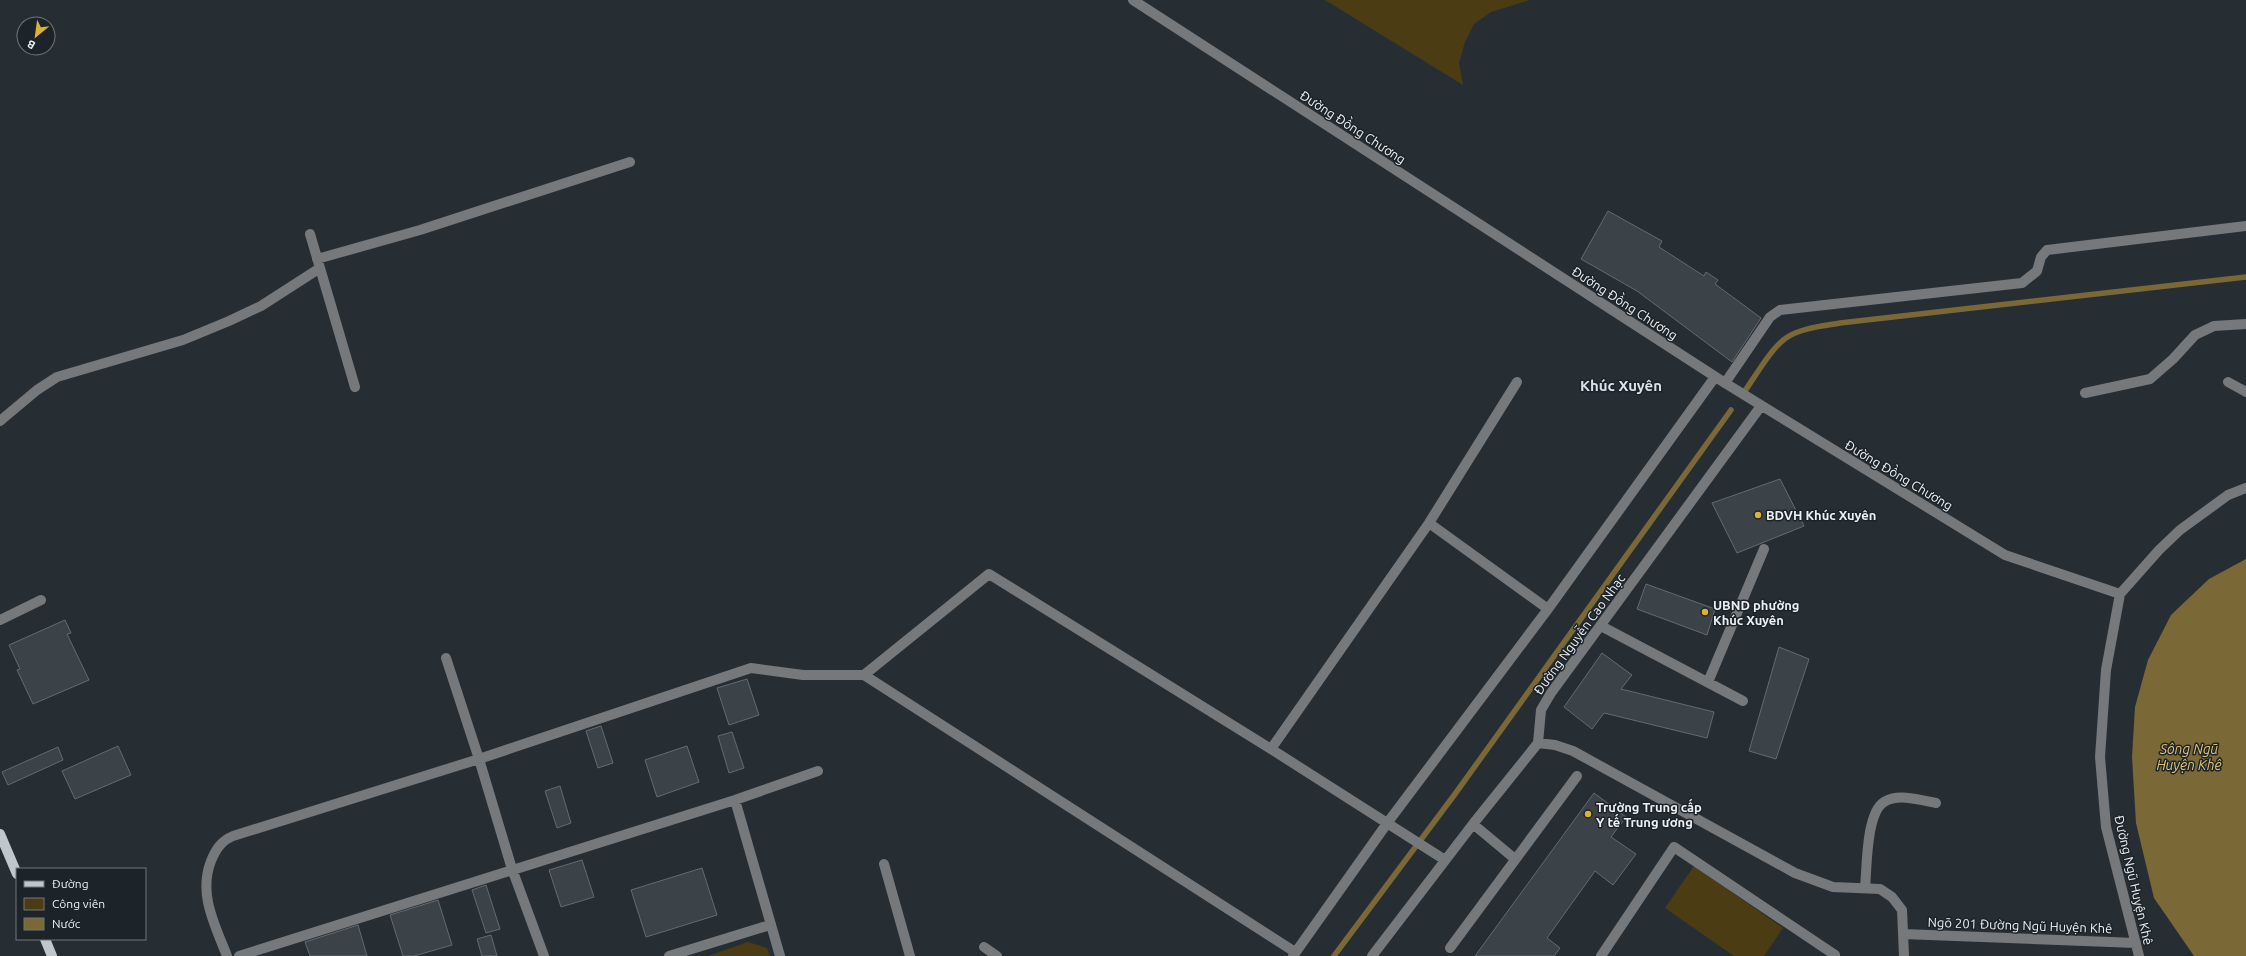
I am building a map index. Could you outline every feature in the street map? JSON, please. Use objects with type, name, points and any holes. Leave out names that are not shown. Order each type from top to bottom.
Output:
[{"type":"main road","points":[[0,834],[16,872]]},
{"type":"main road","points":[[45,940],[52,956]]},
{"type":"street","name":"Đường Đồng Chương","points":[[1133,0],[1715,377],[2005,555],[2120,594]]},
{"type":"street","points":[[0,421],[37,390],[57,377],[183,340],[229,321],[261,306],[318,263],[630,162]]},
{"type":"street","points":[[1728,385],[1770,317],[1780,310],[2022,283],[2037,271],[2041,257],[2047,250],[2246,226]]},
{"type":"street","points":[[310,234],[355,387]]},
{"type":"street","points":[[2085,393],[2150,379],[2173,359],[2195,335],[2214,326],[2246,324]]},
{"type":"street","points":[[226,956],[210,911],[205,885],[212,858],[223,842],[233,836],[480,759],[751,668],[804,675],[864,676],[1294,954],[1388,822],[1548,609],[1715,377]]},
{"type":"street","points":[[1271,749],[1428,523],[1516,382]]},
{"type":"street","points":[[2228,382],[2246,392]]},
{"type":"street","name":"Đường Nguyễn Cao Nhạc","points":[[1538,743],[1541,710],[1544,704],[1761,406]]},
{"type":"street","points":[[2120,594],[2159,550],[2180,530],[2228,495],[2246,488]]},
{"type":"street","points":[[1428,523],[1548,609]]},
{"type":"street","points":[[1708,682],[1764,549]]},
{"type":"street","points":[[864,676],[989,574],[1388,822],[1445,860]]},
{"type":"street","name":"Đường Ngũ Huyện Khê","points":[[2120,594],[2106,670],[2100,757],[2106,827],[2139,956]]},
{"type":"street","points":[[0,620],[41,600]]},
{"type":"street","points":[[1600,626],[1743,701]]},
{"type":"street","points":[[446,658],[480,759],[512,869],[544,956]]},
{"type":"street","points":[[1372,956],[1473,824],[1538,743],[1555,744],[1573,751],[1795,873],[1833,887],[1880,889],[1892,897],[1902,910],[1904,956]]},
{"type":"street","points":[[239,956],[735,800],[818,771]]},
{"type":"street","points":[[1450,948],[1577,776]]},
{"type":"street","points":[[1865,888],[1871,829],[1876,811],[1884,802],[1896,798],[1913,798],[1936,803]]},
{"type":"street","points":[[735,800],[780,956]]},
{"type":"street","points":[[1473,824],[1515,859]]},
{"type":"street","points":[[1601,956],[1674,847],[1835,955]]},
{"type":"street","points":[[884,864],[910,956]]},
{"type":"street","points":[[669,956],[770,924]]},
{"type":"street","name":"Ngõ 201 Đường Ngũ Huyện Khê","points":[[1903,934],[2136,943]]},
{"type":"street","points":[[984,947],[997,956]]},
{"type":"green space","points":[[1325,0],[1530,0],[1491,12],[1474,24],[1465,42],[1459,63],[1463,85]]},
{"type":"green space","points":[[1694,866],[1783,928],[1764,956],[1734,956],[1665,908]]},
{"type":"green space","points":[[748,942],[767,948],[770,956],[708,956]]},
{"type":"water","name":"Sông Ngũ Huyện Khê","points":[[2246,559],[2246,956],[2194,956],[2154,898],[2136,823],[2132,757],[2135,707],[2148,660],[2171,615],[2209,579]]},
{"type":"building","points":[[1608,211],[1662,241],[1659,247],[1704,276],[1706,272],[1718,280],[1715,284],[1761,318],[1732,362],[1637,291],[1581,259]]},
{"type":"building","name":"BDVH Khúc Xuyên","points":[[1780,479],[1804,526],[1737,553],[1712,503]]},
{"type":"building","points":[[1646,584],[1715,609],[1707,635],[1637,609]]},
{"type":"building","points":[[65,620],[71,633],[67,634],[89,680],[33,704],[17,670],[20,669],[9,645]]},
{"type":"building","points":[[1779,647],[1809,659],[1776,759],[1749,751]]},
{"type":"building","points":[[1602,653],[1632,675],[1621,689],[1714,712],[1707,738],[1604,713],[1592,729],[1564,707]]},
{"type":"building","points":[[747,679],[759,715],[729,725],[717,688]]},
{"type":"building","points":[[601,726],[613,763],[598,768],[586,731]]},
{"type":"building","points":[[732,732],[744,768],[729,773],[718,736]]},
{"type":"building","points":[[118,746],[131,775],[75,799],[62,771]]},
{"type":"building","points":[[687,746],[699,782],[657,797],[645,760]]},
{"type":"building","points":[[58,747],[63,760],[8,785],[2,772]]},
{"type":"building","points":[[560,786],[571,823],[557,828],[545,791]]},
{"type":"building","points":[[1594,793],[1626,817],[1611,837],[1636,854],[1613,885],[1595,871],[1547,938],[1560,948],[1554,956],[1475,956]]},
{"type":"building","points":[[582,860],[594,897],[561,907],[549,870]]},
{"type":"building","points":[[702,868],[717,915],[646,937],[631,890]]},
{"type":"building","points":[[486,885],[500,929],[486,933],[472,890]]},
{"type":"building","points":[[438,900],[452,945],[414,956],[403,956],[390,915]]},
{"type":"building","points":[[358,925],[367,956],[310,956],[305,942]]},
{"type":"building","points":[[491,935],[497,956],[482,956],[477,939]]},
{"type":"waterway","points":[[1742,395],[1768,357],[1780,343],[1798,332],[1812,328],[1840,323],[2246,277]]},
{"type":"waterway","points":[[1334,956],[1455,794],[1731,410]]},
{"type":"place","name":"BDVH Khúc Xuyên","points":[[1758,515]]},
{"type":"place","name":"UBND phường Khúc Xuyên","points":[[1705,612]]},
{"type":"place","name":"Trường Trung cấp Y tế Trung ương","points":[[1588,814]]},
{"type":"district","name":"Khúc Xuyên","points":[[1621,385]]}]
